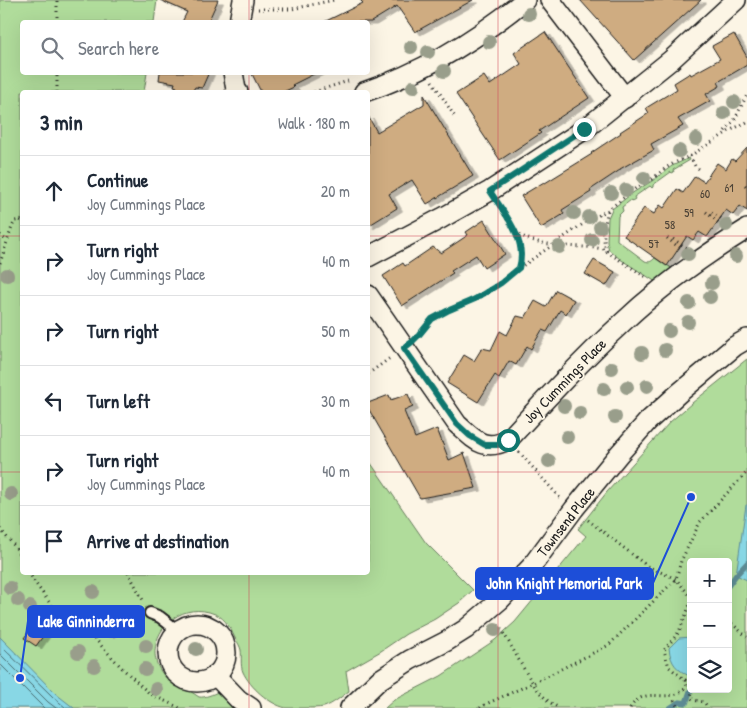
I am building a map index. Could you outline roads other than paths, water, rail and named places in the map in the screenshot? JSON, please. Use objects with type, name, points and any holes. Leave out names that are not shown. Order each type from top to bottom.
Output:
[{"type":"street","points":[[369,90],[424,68],[480,35],[525,0]]},
{"type":"street","points":[[550,0],[625,98]]},
{"type":"street","points":[[370,256],[490,191],[584,129],[670,60],[736,0]]},
{"type":"street","points":[[241,20],[250,5]]},
{"type":"street","points":[[234,75],[236,90]]},
{"type":"street","name":"Joy Cummings Place","points":[[370,298],[457,424],[470,436],[485,445],[498,445],[508,440],[616,328],[661,289],[747,229]]},
{"type":"street","name":"Townsend Place","points":[[350,708],[379,680],[410,660],[447,641],[500,600],[531,568],[574,510],[648,421],[735,346],[747,339]]},
{"type":"street","points":[[197,624],[207,626],[216,631],[222,638],[225,658],[222,668],[215,675],[206,680],[196,682],[186,680],[178,675],[168,658],[168,648],[178,630],[197,624]]},
{"type":"street","points":[[215,675],[239,700],[251,708]]},
{"type":"lane","points":[[150,613],[160,617],[178,630]]},
{"type":"water","points":[[747,505],[747,580],[736,575]]},
{"type":"water","points":[[0,637],[56,694],[74,708],[0,708]]},
{"type":"water","points":[[687,637],[687,674],[675,666],[671,658],[669,648],[679,638]]},
{"type":"waterway","points":[[732,580],[747,563]]},
{"type":"waterway","points":[[670,708],[679,702],[686,703],[690,693]]},
{"type":"place","name":"John Knight Memorial Park","points":[[691,497]]},
{"type":"place","name":"Lake Ginninderra","points":[[20,678]]}]
